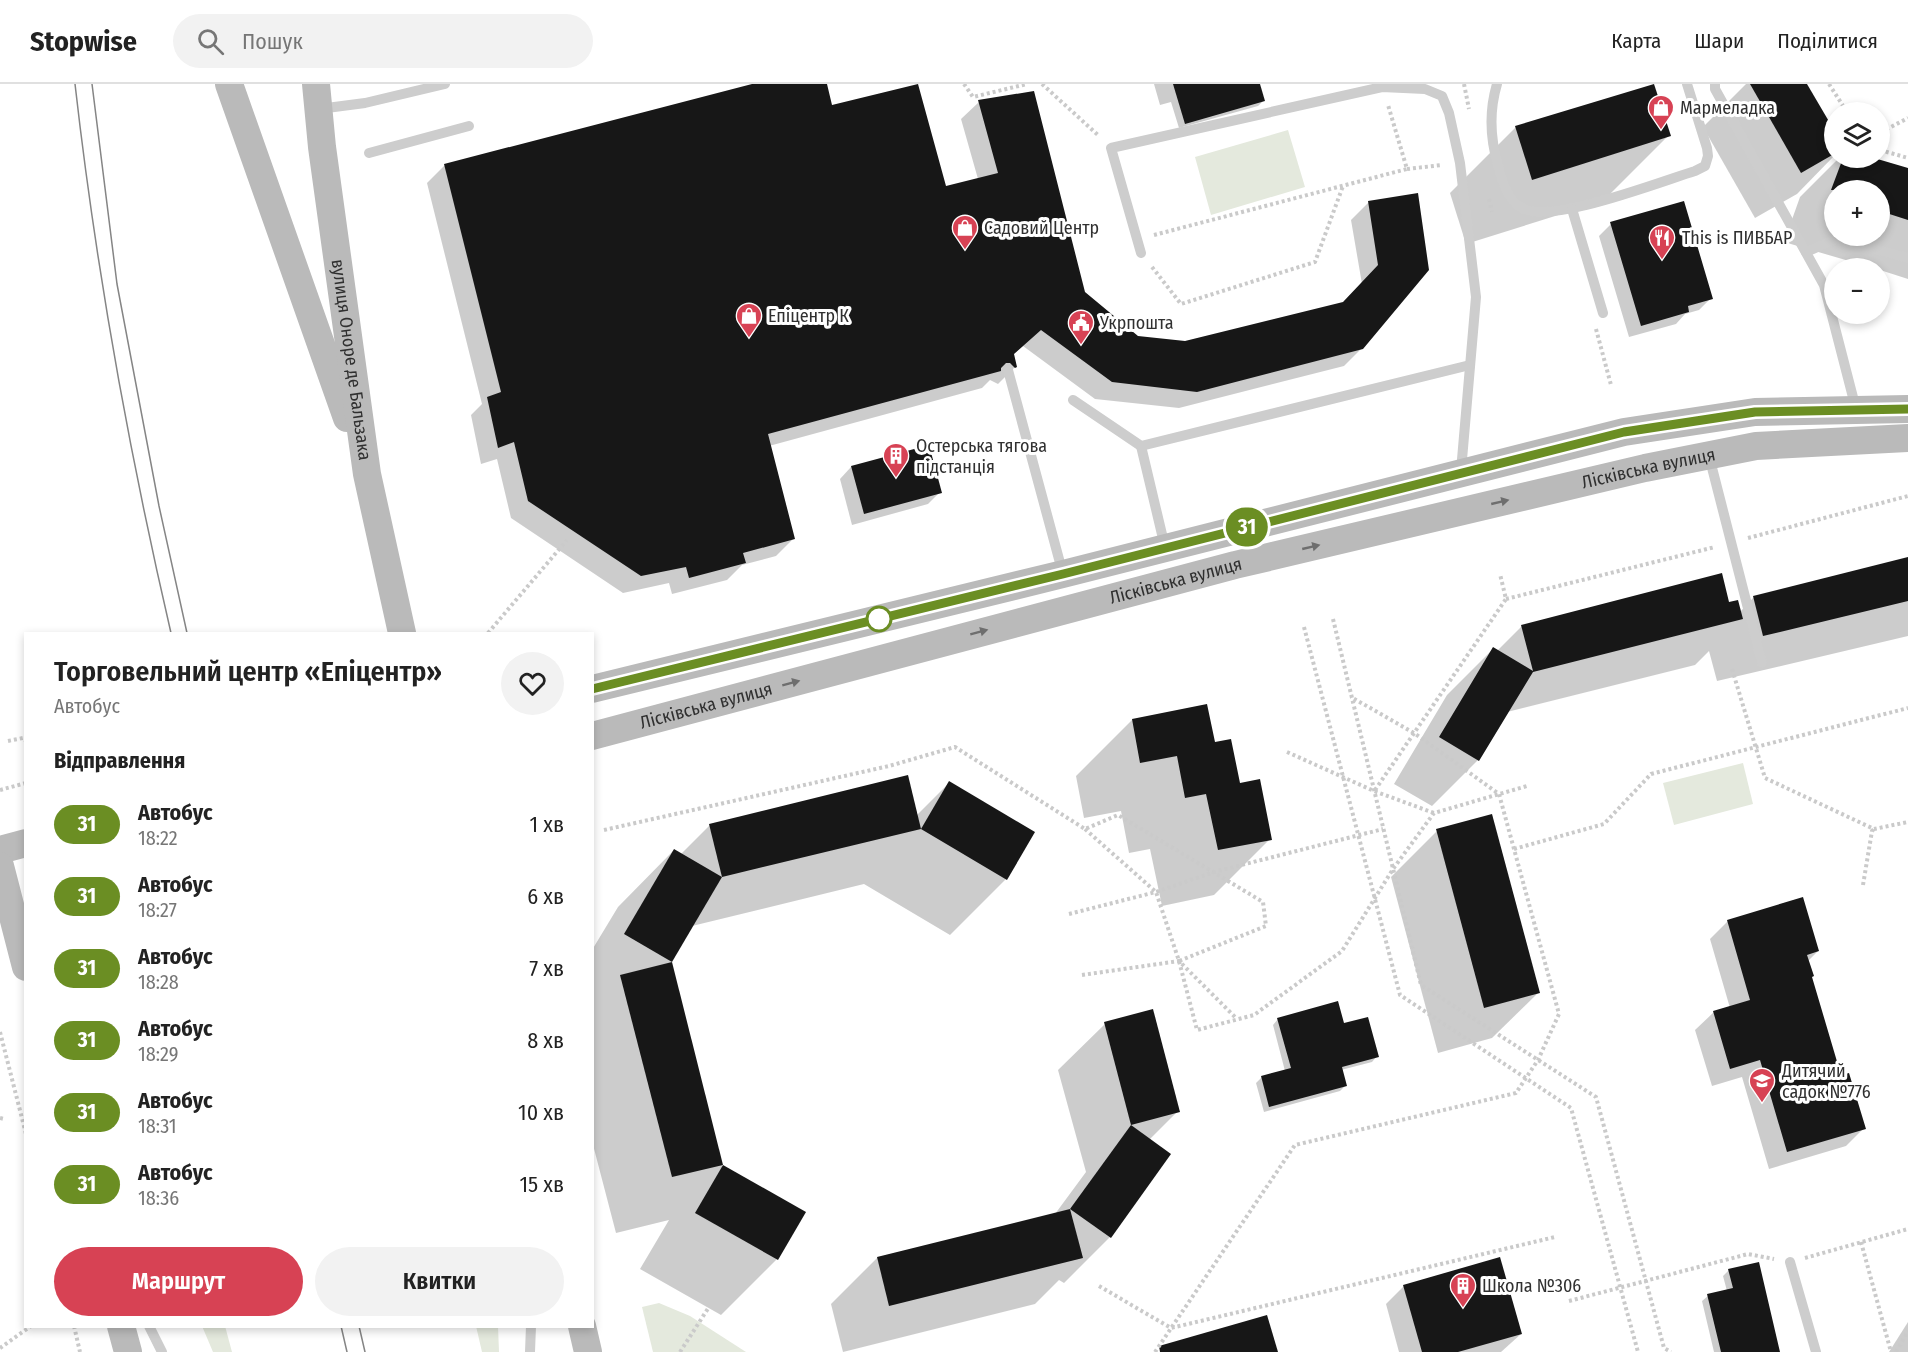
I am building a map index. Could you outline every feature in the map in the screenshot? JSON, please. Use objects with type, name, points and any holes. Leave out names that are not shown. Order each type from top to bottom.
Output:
[{"type":"street","points":[[229,84],[367,474]]},
{"type":"street","name":"вулиця Оноре де Бальзака","points":[[317,97],[367,474],[402,632]]},
{"type":"street","name":"Лісківська вулиця","points":[[594,689],[1063,574],[1624,432],[1755,412],[1908,409]]},
{"type":"street","name":"Лісківська вулиця","points":[[594,735],[1235,565],[1644,468],[1756,446],[1908,438]]},
{"type":"street","points":[[0,850],[24,844]]},
{"type":"street","points":[[8,884],[24,958]]},
{"type":"street","points":[[122,1328],[128,1352]]},
{"type":"street","points":[[582,1328],[588,1352]]},
{"type":"lane","points":[[317,97],[365,103],[445,84]]},
{"type":"lane","points":[[1497,84],[1491,105],[1491,125],[1501,178],[1510,197],[1522,209],[1531,212],[1572,209],[1705,166],[1708,156],[1707,148],[1687,84]]},
{"type":"lane","points":[[1715,84],[1715,89],[1824,285],[1856,410]]},
{"type":"lane","points":[[1141,253],[1111,148],[1382,87],[1425,89],[1442,96],[1449,113],[1460,163],[1476,297],[1461,474]]},
{"type":"lane","points":[[369,153],[469,126]]},
{"type":"lane","points":[[1572,209],[1603,313]]},
{"type":"lane","points":[[1806,252],[1836,239],[1908,258]]},
{"type":"lane","points":[[1141,446],[1470,365]]},
{"type":"lane","points":[[1008,369],[1063,574]]},
{"type":"lane","points":[[1073,400],[1141,446],[1165,548]]},
{"type":"lane","points":[[1709,456],[1762,663]]},
{"type":"lane","points":[[1790,1262],[1816,1352]]},
{"type":"lane","points":[[150,1328],[162,1352]]},
{"type":"lane","points":[[530,1352],[531,1328]]},
{"type":"path","points":[[964,84],[973,97],[1027,84]]},
{"type":"path","points":[[1042,84],[1111,148]]},
{"type":"path","points":[[1829,84],[1841,102]]},
{"type":"path","points":[[1382,87],[1407,168]]},
{"type":"path","points":[[1890,127],[1908,118]]},
{"type":"path","points":[[1890,153],[1908,158]]},
{"type":"path","points":[[1137,240],[1407,168],[1460,163]]},
{"type":"path","points":[[1141,253],[1181,304],[1315,262],[1343,185]]},
{"type":"path","points":[[1603,313],[1594,325],[1611,385]]},
{"type":"path","points":[[1374,791],[1506,599],[1732,543],[1908,496]]},
{"type":"path","points":[[489,632],[567,540]]},
{"type":"path","points":[[1500,574],[1506,599]]},
{"type":"path","points":[[1333,619],[1421,985],[1596,1098],[1664,1348],[1670,1352]]},
{"type":"path","points":[[1304,627],[1400,995],[1572,1108],[1638,1352]]},
{"type":"path","points":[[1732,669],[1765,778],[1874,829],[1908,822]]},
{"type":"path","points":[[1155,1352],[1295,1145],[1516,1093],[1538,1060],[1559,1014],[1499,794],[1414,733],[1351,697]]},
{"type":"path","points":[[1514,849],[1604,824],[1651,774],[1908,708]]},
{"type":"path","points":[[8,741],[24,739]]},
{"type":"path","points":[[604,830],[889,766],[955,747],[1085,829],[1156,892],[1179,961],[1197,1030],[1254,1015],[1342,951],[1393,869],[1434,813]]},
{"type":"path","points":[[1287,752],[1374,791],[1434,813],[1527,786]]},
{"type":"path","points":[[0,790],[24,784]]},
{"type":"path","points":[[1082,975],[1179,961],[1266,926],[1263,902],[1118,815],[1085,829]]},
{"type":"path","points":[[1069,914],[1156,892],[1214,872],[1383,829]]},
{"type":"path","points":[[1863,885],[1874,829]]},
{"type":"path","points":[[1179,961],[1238,1019]]},
{"type":"path","points":[[0,1032],[24,1126]]},
{"type":"path","points":[[1569,1301],[1748,1254],[1790,1262],[1908,1229]]},
{"type":"path","points":[[1099,1286],[1171,1328],[1555,1237]]},
{"type":"path","points":[[1861,1242],[1892,1352]]},
{"type":"path","points":[[680,1352],[709,1307]]},
{"type":"path","points":[[0,1348],[28,1328]]},
{"type":"path","points":[[74,1328],[80,1352]]},
{"type":"path","points":[[1896,1352],[1908,1331]]},
{"type":"shaded area","points":[[1288,130],[1305,187],[1211,215],[1195,157]]},
{"type":"shaded area","points":[[1743,763],[1753,804],[1674,825],[1663,783]]},
{"type":"shaded area","points":[[659,1303],[690,1316],[746,1352],[653,1352],[642,1307]]},
{"type":"shaded area","points":[[203,1328],[226,1328],[232,1352],[213,1352]]},
{"type":"shaded area","points":[[476,1328],[498,1328],[499,1352],[482,1352]]},
{"type":"building","name":"Епіцентр К","points":[[752,84],[827,84],[832,105],[918,84],[946,186],[998,173],[978,100],[1034,91],[1085,292],[1138,336],[1185,341],[1343,302],[1378,265],[1368,201],[1418,193],[1429,270],[1363,349],[1197,392],[1112,382],[1041,330],[1014,354],[1017,367],[1015,368],[1010,363],[1006,363],[1001,371],[768,434],[795,539],[743,553],[746,563],[689,578],[686,567],[641,576],[528,501],[514,442],[498,448],[487,397],[501,392],[444,164]]},
{"type":"building","points":[[1173,84],[1260,84],[1265,101],[1185,124]]},
{"type":"building","points":[[1654,84],[1671,136],[1532,180],[1515,126]]},
{"type":"building","points":[[1750,84],[1807,84],[1824,113],[1824,160],[1801,173]]},
{"type":"building","points":[[1890,163],[1908,168],[1908,220],[1890,214],[1890,180],[1835,180],[1839,168],[1890,168]]},
{"type":"building","name":"This is ПИВБАР","points":[[1684,201],[1713,299],[1688,306],[1689,312],[1641,326],[1610,222]]},
{"type":"building","name":"Остерська тягова пiдстанцiя","points":[[929,445],[942,493],[864,514],[851,466]]},
{"type":"building","points":[[1908,557],[1908,601],[1763,636],[1753,596]]},
{"type":"building","points":[[1722,573],[1729,602],[1738,600],[1743,619],[1533,672],[1479,761],[1439,737],[1493,647],[1533,671],[1521,625]]},
{"type":"building","points":[[1207,704],[1215,742],[1231,739],[1240,783],[1260,779],[1272,840],[1218,850],[1206,794],[1185,798],[1177,756],[1140,763],[1132,719]]},
{"type":"building","points":[[908,775],[921,829],[722,877],[709,824]]},
{"type":"building","points":[[949,781],[1035,832],[1007,880],[921,829]]},
{"type":"building","points":[[1492,814],[1540,993],[1484,1008],[1436,829]]},
{"type":"building","points":[[674,849],[722,877],[672,962],[624,934]]},
{"type":"building","points":[[1803,897],[1819,951],[1807,955],[1814,976],[1812,977],[1841,1075],[1849,1073],[1866,1129],[1787,1152],[1760,1060],[1730,1069],[1713,1011],[1750,1000],[1727,920]]},
{"type":"building","points":[[672,962],[723,1165],[672,1177],[620,975]]},
{"type":"building","points":[[1338,1001],[1344,1023],[1368,1017],[1379,1057],[1342,1067],[1347,1086],[1269,1107],[1261,1076],[1291,1068],[1277,1018]]},
{"type":"building","points":[[1153,1009],[1180,1112],[1131,1125],[1104,1022]]},
{"type":"building","points":[[1131,1125],[1171,1154],[1111,1238],[1070,1209]]},
{"type":"building","points":[[723,1165],[806,1212],[778,1260],[695,1213]]},
{"type":"building","points":[[1070,1209],[1083,1258],[889,1306],[877,1257]]},
{"type":"building","name":"Школа №306","points":[[1500,1257],[1522,1334],[1458,1352],[1422,1352],[1403,1285]]},
{"type":"building","points":[[1759,1262],[1780,1352],[1721,1352],[1707,1294],[1733,1288],[1728,1269]]},
{"type":"building","points":[[1267,1315],[1278,1352],[1160,1352],[1159,1346]]},
{"type":"tram line","points":[[75,84],[83,153],[115,360],[141,497],[171,632]]},
{"type":"tram line","points":[[92,84],[117,284],[159,506],[187,632]]},
{"type":"tram line","points":[[341,1328],[347,1352]]},
{"type":"tram line","points":[[359,1328],[365,1352]]},
{"type":"bus line","name":"31","points":[[594,689],[1063,574],[1624,432],[1755,412],[1908,409]]},
{"type":"place","name":"Мармеладка","points":[[1661,131]]},
{"type":"place","name":"Садовий Центр","points":[[965,251]]},
{"type":"place","name":"This is ПИВБАР","points":[[1662,261]]},
{"type":"place","name":"Епіцентр К","points":[[749,339]]},
{"type":"place","name":"Укрпошта","points":[[1081,346]]},
{"type":"place","name":"Остерська тягова пiдстанцiя","points":[[896,479]]},
{"type":"place","name":"Дитячий садок №776","points":[[1762,1104]]},
{"type":"place","name":"Школа №306","points":[[1463,1309]]}]
